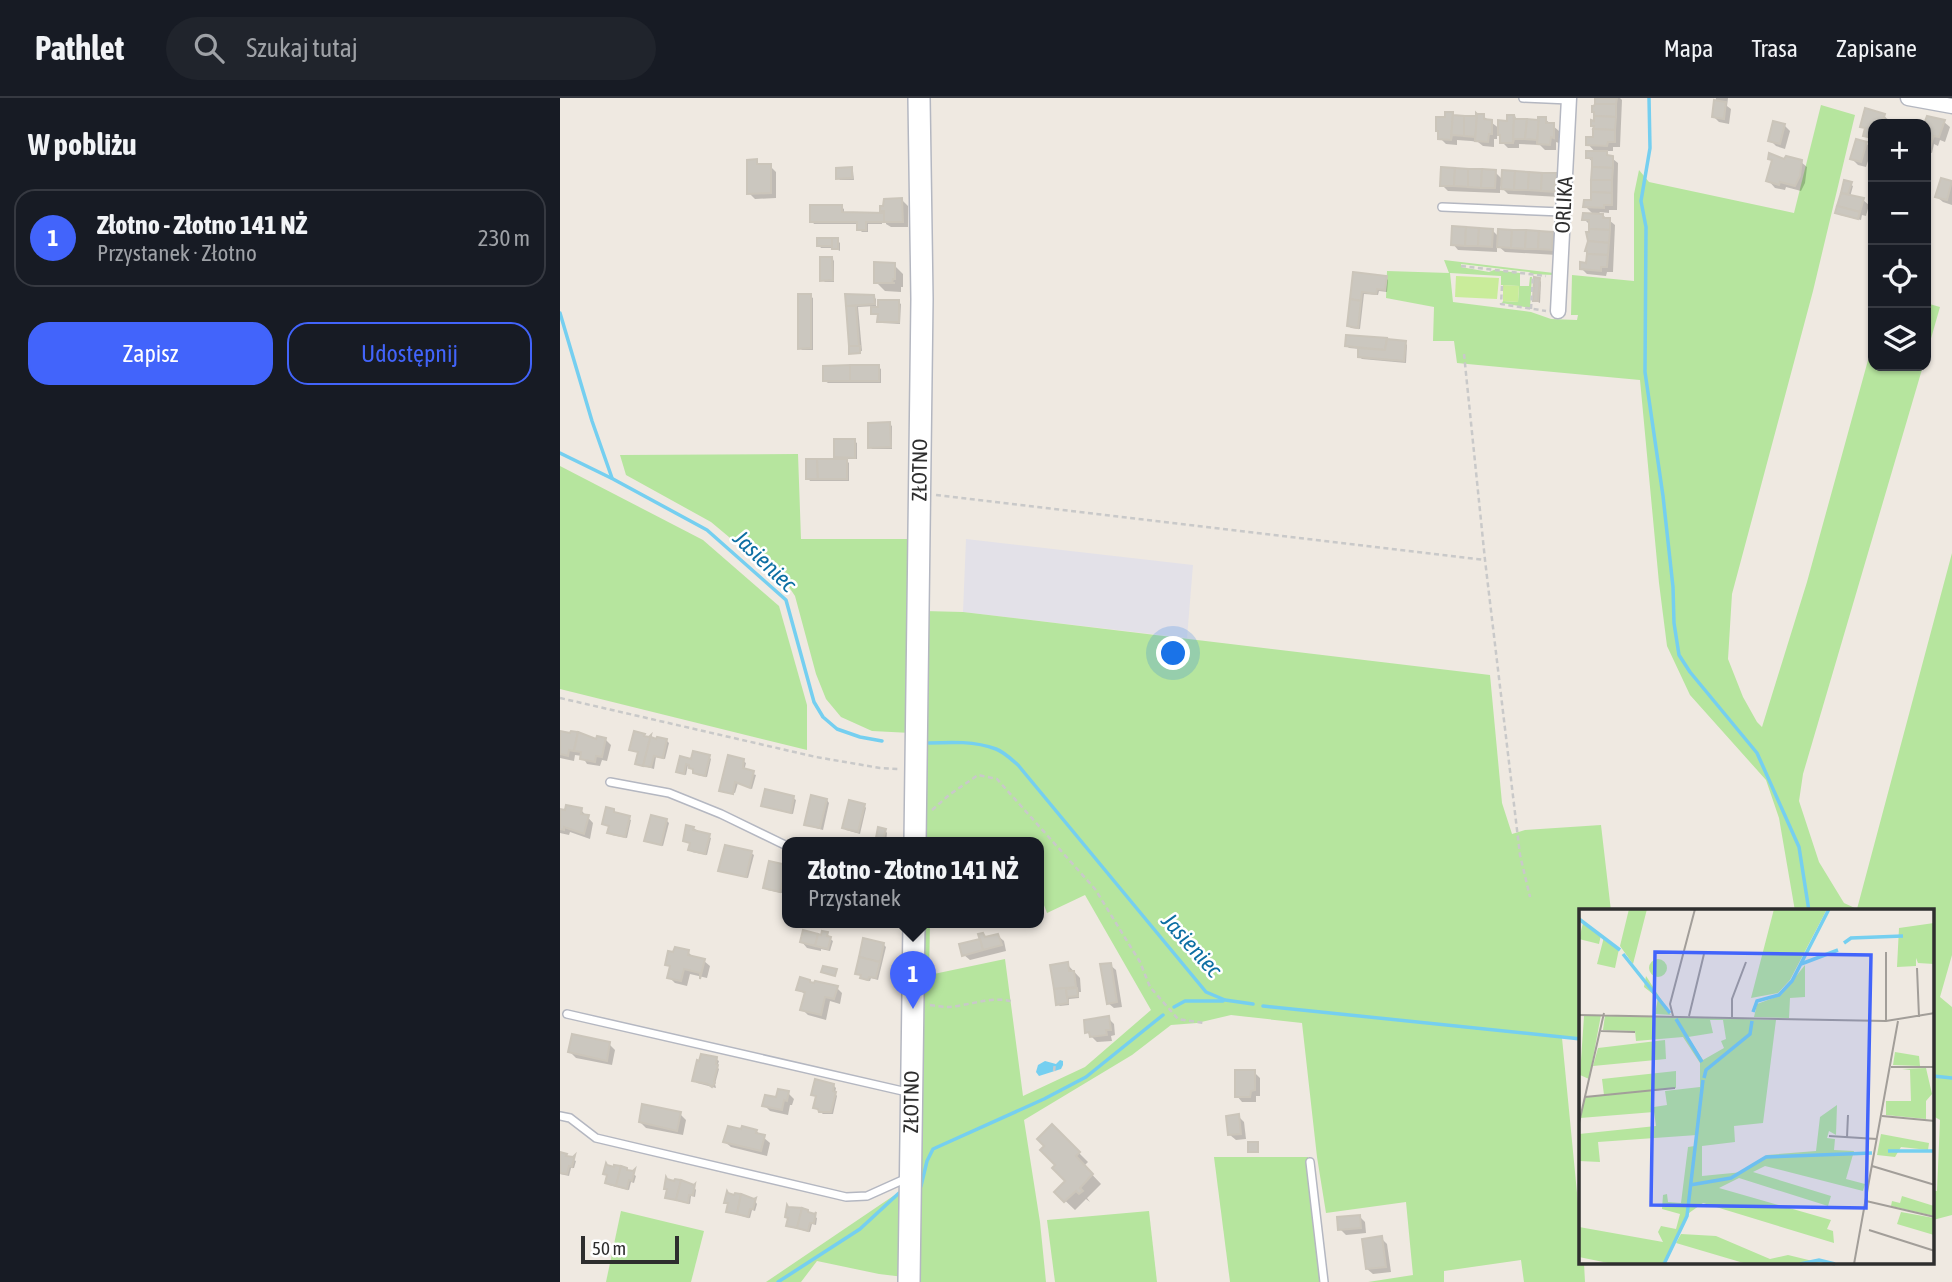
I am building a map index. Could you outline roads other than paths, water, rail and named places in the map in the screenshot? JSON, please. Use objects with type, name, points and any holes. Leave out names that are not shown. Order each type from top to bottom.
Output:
[{"type":"street","name":"ZŁOTNO","points":[[915,833],[922,237],[919,98]]},
{"type":"street","points":[[1909,98],[1952,106]]},
{"type":"street","name":"ORLIKA","points":[[1558,311],[1569,99]]},
{"type":"street","name":"ZŁOTNO","points":[[909,1282],[914,928]]},
{"type":"lane","points":[[1523,98],[1569,99]]},
{"type":"lane","points":[[1442,207],[1563,212]]},
{"type":"lane","points":[[610,782],[669,793],[782,844]]},
{"type":"lane","points":[[567,1014],[912,1093]]},
{"type":"lane","points":[[560,1116],[570,1118],[596,1138],[846,1197],[867,1196],[911,1177]]},
{"type":"lane","points":[[1310,1162],[1324,1282]]},
{"type":"water","points":[[1060,1060],[1063,1061],[1061,1069],[1039,1076],[1036,1072],[1038,1065],[1045,1061],[1056,1064]]},
{"type":"waterway","points":[[1649,98],[1650,148],[1641,201],[1646,227],[1645,372],[1663,496],[1679,655],[1757,753],[1799,847],[1809,909]]},
{"type":"waterway","points":[[560,313],[612,478]]},
{"type":"waterway","name":"Jasieniec","points":[[560,453],[707,530],[786,600],[814,702],[823,717],[837,729],[882,741]]},
{"type":"waterway","name":"Jasieniec","points":[[929,743],[980,745],[996,749],[1007,756],[1018,765],[1206,992],[1225,1000],[1253,1004]]},
{"type":"waterway","points":[[1174,1007],[1185,1001],[1223,1001]]},
{"type":"waterway","name":"Jasieniec","points":[[1263,1006],[1579,1039]]},
{"type":"waterway","points":[[921,1186],[933,1149],[1086,1077],[1163,1015]]},
{"type":"waterway","name":"Jasieniec","points":[[1934,1076],[1952,1078]]},
{"type":"waterway","points":[[778,1282],[860,1229],[899,1193]]},
{"type":"place","name":"Złotno - Złotno 141 NŻ","points":[[913,1009]]}]
